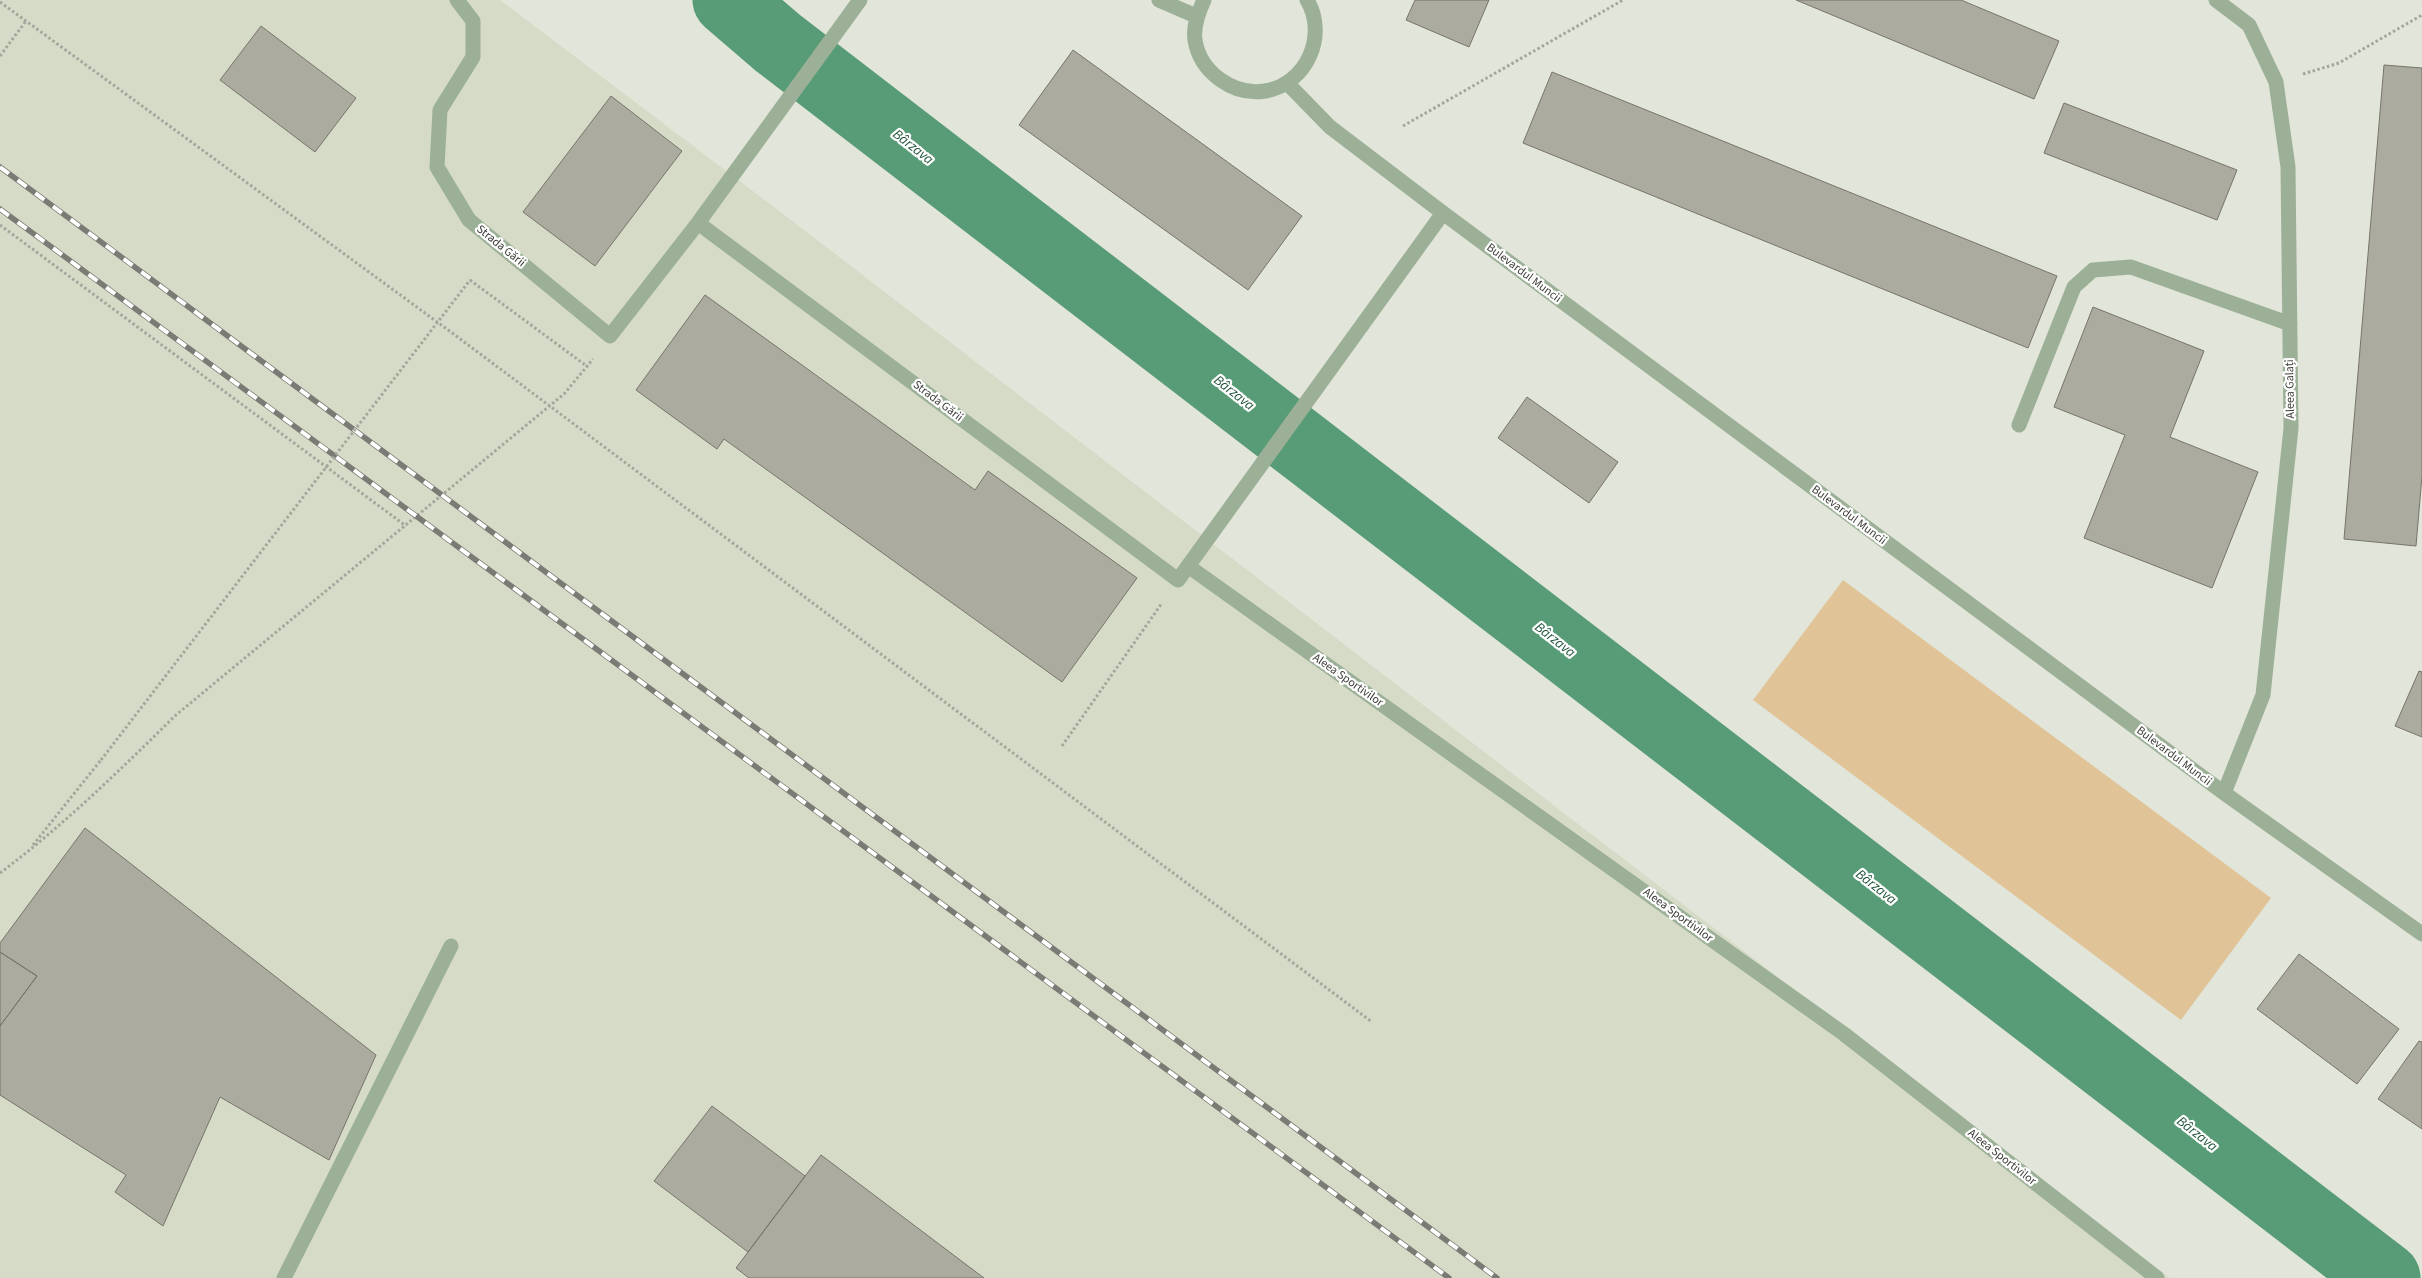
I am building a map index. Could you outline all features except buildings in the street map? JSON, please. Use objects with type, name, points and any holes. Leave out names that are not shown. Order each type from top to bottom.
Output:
[{"type":"street","name":"Strada Gării","points":[[457,0],[473,22],[473,57],[440,110],[437,167],[469,220],[610,336],[698,223],[860,0]]},
{"type":"street","points":[[1159,0],[1196,16]]},
{"type":"street","points":[[1204,0],[1196,16],[1195,40],[1203,62],[1219,80],[1241,90],[1265,91],[1287,83],[1303,69],[1313,51],[1317,30],[1313,9],[1307,0]]},
{"type":"street","name":"Aleea Galați","points":[[2216,0],[2249,26],[2276,82],[2288,167],[2290,324],[2291,428],[2263,695],[2224,793]]},
{"type":"street","name":"Bulevardul Muncii","points":[[1287,83],[1330,127],[1443,213],[2224,793],[2422,934]]},
{"type":"street","points":[[1178,580],[1443,213]]},
{"type":"street","name":"Strada Gării","points":[[698,223],[1178,580]]},
{"type":"street","points":[[2019,425],[2074,287],[2093,270],[2131,267],[2290,324]]},
{"type":"street","name":"Aleea Sportivilor","points":[[1188,566],[1844,1034],[2157,1278]]},
{"type":"street","points":[[284,1278],[451,946]]},
{"type":"path","points":[[1404,126],[1623,0]]},
{"type":"path","points":[[0,2],[549,406],[1372,1022]]},
{"type":"path","points":[[2276,82],[2339,63],[2422,15]]},
{"type":"path","points":[[0,56],[26,21]]},
{"type":"path","points":[[0,225],[406,526]]},
{"type":"path","points":[[27,853],[108,752],[470,280],[588,366]]},
{"type":"path","points":[[0,873],[27,853],[123,767],[176,715],[406,526],[573,385]]},
{"type":"path","points":[[1062,746],[1178,580]]},
{"type":"shaded area","points":[[0,0],[500,0],[787,217],[2170,1278],[0,1278]]},
{"type":"shaded area","points":[[1843,580],[2271,898],[2181,1020],[1753,700]]},
{"type":"waterway","name":"Bârzava","points":[[728,0],[778,43],[2385,1278]]},
{"type":"railway","points":[[0,167],[1497,1278]]},
{"type":"railway","points":[[0,209],[1449,1278]]}]
